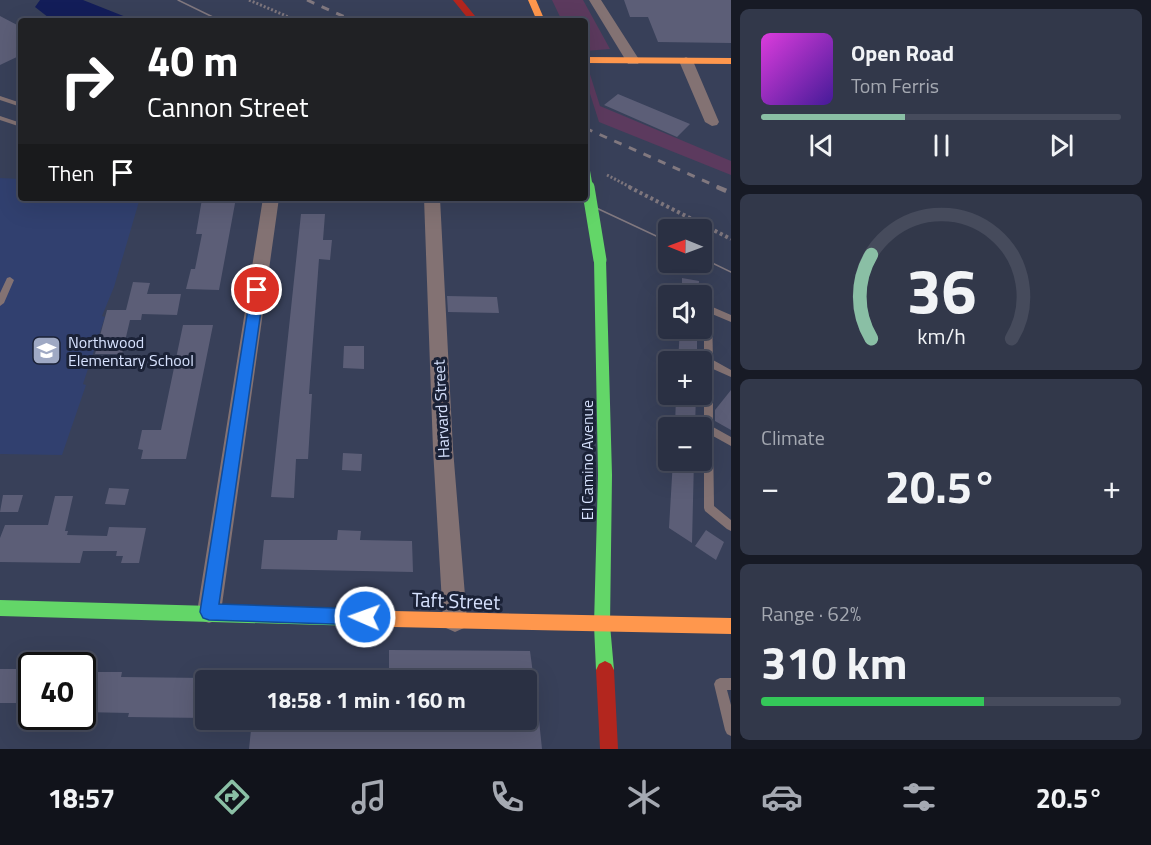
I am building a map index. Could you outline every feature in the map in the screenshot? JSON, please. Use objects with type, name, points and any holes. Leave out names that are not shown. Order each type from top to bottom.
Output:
[{"type":"street","points":[[458,0],[473,18]]},
{"type":"street","points":[[532,0],[540,18]]},
{"type":"street","points":[[595,0],[633,61]]},
{"type":"street","points":[[588,60],[731,61]]},
{"type":"street","points":[[686,61],[712,122]]},
{"type":"street","name":"El Camino Avenue","points":[[588,189],[600,260],[605,475],[602,625],[609,749]]},
{"type":"street","points":[[209,612],[271,201]]},
{"type":"street","name":"Harvard Street","points":[[432,201],[442,449],[454,620]]},
{"type":"street","name":"Taft Street","points":[[0,608],[209,612],[602,625],[731,626]]},
{"type":"lane","points":[[0,98],[18,104]]},
{"type":"lane","points":[[0,118],[18,124]]},
{"type":"lane","points":[[0,303],[10,280]]},
{"type":"lane","points":[[708,351],[708,308],[731,319]]},
{"type":"lane","points":[[712,364],[731,374]]},
{"type":"lane","points":[[712,431],[731,442]]},
{"type":"lane","points":[[709,471],[709,508],[731,526]]},
{"type":"lane","points":[[731,684],[720,684],[731,730]]},
{"type":"path","points":[[249,0],[291,18]]},
{"type":"path","points":[[602,172],[731,239]]},
{"type":"shaded area","points":[[40,0],[83,0],[128,18],[49,18],[35,7]]},
{"type":"shaded area","points":[[552,0],[583,0],[610,49],[588,51],[588,18],[561,18]]},
{"type":"shaded area","points":[[588,68],[600,106],[731,161],[731,175],[599,122],[588,87]]},
{"type":"shaded area","name":"Northwood Elementary School","points":[[0,178],[18,179],[18,201],[139,201],[114,287],[102,316],[105,317],[83,384],[86,385],[62,455],[0,454]]},
{"type":"building","points":[[624,0],[731,0],[731,43],[658,42],[648,17],[630,17]]},
{"type":"building","points":[[0,16],[18,25],[18,56],[0,65]]},
{"type":"building","points":[[618,94],[690,124],[677,137],[604,105]]},
{"type":"building","points":[[202,201],[235,201],[219,290],[186,289],[191,269],[195,269],[202,234],[196,234]]},
{"type":"building","points":[[301,214],[325,214],[323,240],[332,240],[330,260],[319,259],[309,394],[312,394],[308,459],[296,459],[294,498],[271,497]]},
{"type":"building","points":[[682,278],[699,281],[699,285],[682,285]]},
{"type":"building","points":[[133,282],[150,283],[147,294],[181,294],[177,315],[142,314],[141,320],[130,320],[122,354],[95,354],[107,310],[126,310]]},
{"type":"building","points":[[447,296],[497,297],[499,313],[448,312]]},
{"type":"building","points":[[183,325],[213,325],[186,459],[141,459],[143,450],[138,449],[142,430],[161,430]]},
{"type":"building","points":[[679,339],[697,339],[697,351],[679,351]]},
{"type":"building","points":[[344,346],[364,346],[364,369],[343,368]]},
{"type":"building","points":[[731,390],[731,430],[715,421],[715,410]]},
{"type":"building","points":[[676,405],[696,405],[695,417],[675,417]]},
{"type":"building","points":[[343,453],[362,454],[361,471],[342,470]]},
{"type":"building","points":[[672,471],[694,471],[692,543],[669,528]]},
{"type":"building","points":[[109,488],[129,489],[125,505],[105,504]]},
{"type":"building","points":[[3,495],[23,495],[18,512],[0,512]]},
{"type":"building","points":[[55,496],[73,496],[65,531],[68,531],[67,535],[107,536],[109,527],[146,528],[139,563],[121,563],[123,556],[116,556],[117,551],[83,551],[80,563],[0,562],[0,538],[5,525],[48,525]]},
{"type":"building","points":[[338,530],[361,531],[360,540],[412,541],[413,572],[261,569],[264,540],[337,540]]},
{"type":"building","points":[[706,530],[724,542],[716,560],[695,546]]},
{"type":"building","points":[[389,650],[530,651],[533,670],[389,670]]},
{"type":"building","points":[[0,669],[18,669],[18,703],[0,703]]},
{"type":"building","points":[[96,672],[122,672],[121,677],[195,678],[195,718],[128,717],[129,713],[96,712]]},
{"type":"building","points":[[537,720],[539,720],[542,749],[249,749],[251,730],[537,730]]},
{"type":"tram line","points":[[178,0],[215,18]]},
{"type":"tram line","points":[[581,201],[658,237]]},
{"type":"tram line","points":[[712,263],[731,272]]},
{"type":"railway","points":[[307,0],[347,18]]},
{"type":"railway","points":[[588,129],[720,188]]},
{"type":"railway","points":[[717,187],[731,193]]},
{"type":"traffic: fast","points":[[588,189],[600,260]]},
{"type":"traffic: fast","points":[[600,260],[605,475],[602,625],[605,670]]},
{"type":"traffic: fast","points":[[0,608],[393,619]]},
{"type":"traffic: slow","points":[[532,0],[540,18]]},
{"type":"traffic: slow","points":[[588,60],[731,61]]},
{"type":"traffic: slow","points":[[393,619],[731,626]]},
{"type":"traffic: jam","points":[[457,0],[472,18]]},
{"type":"traffic: jam","points":[[605,670],[609,749]]},
{"type":"place","name":"Northwood Elementary School","points":[[47,351]]},
{"type":"route","points":[[257,290],[209,612],[365,617]]}]
